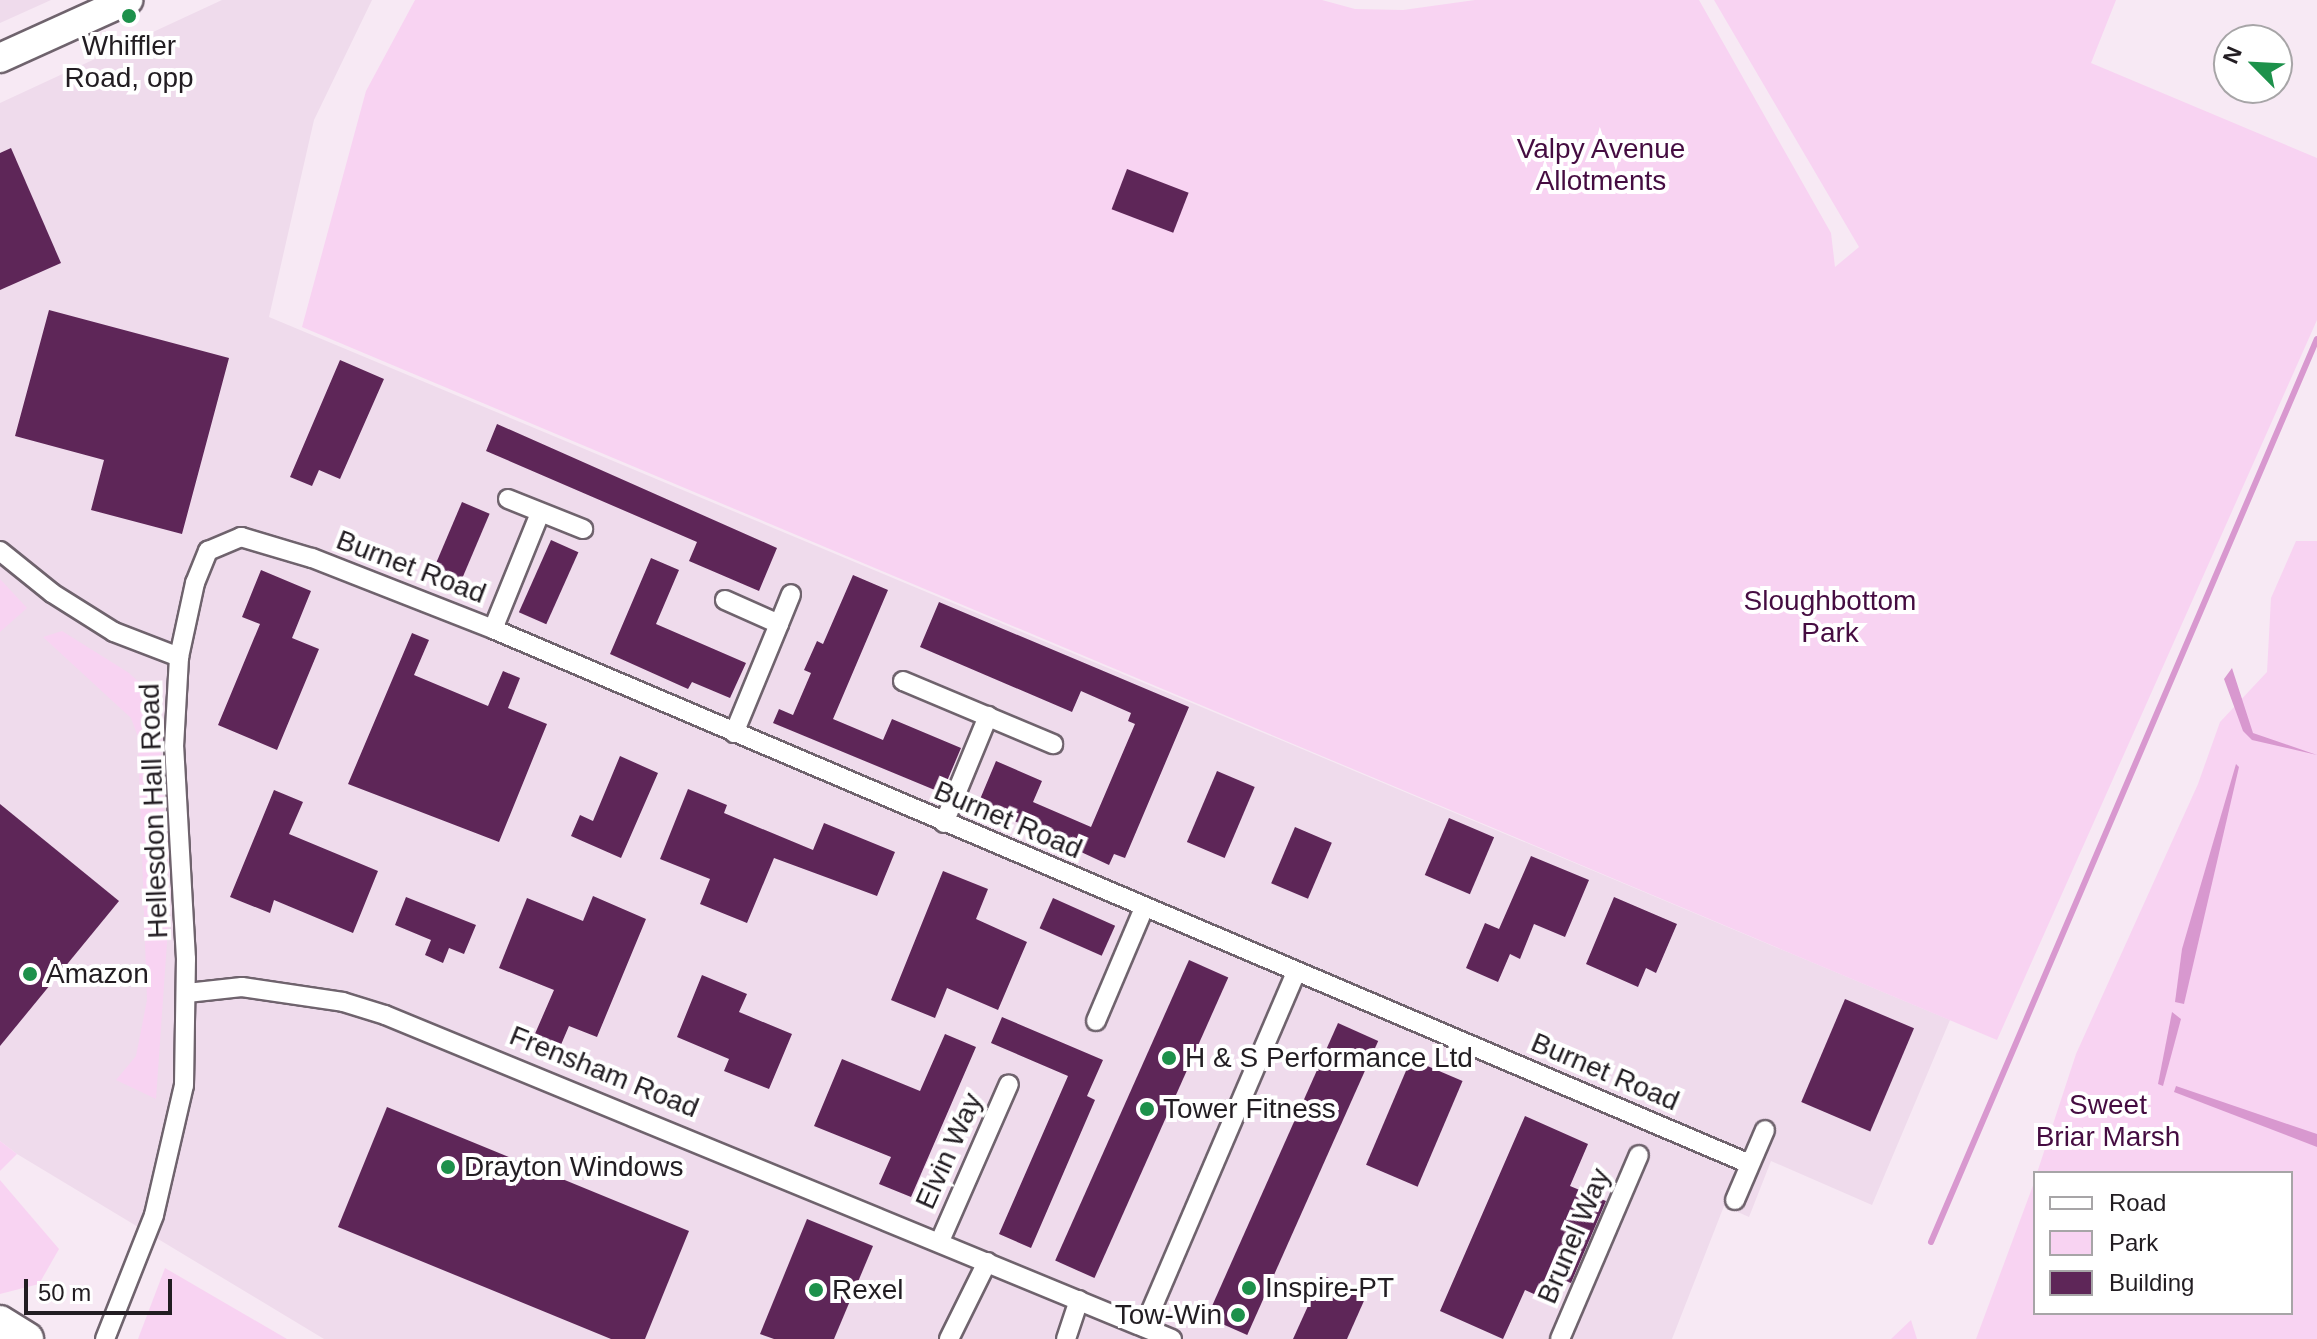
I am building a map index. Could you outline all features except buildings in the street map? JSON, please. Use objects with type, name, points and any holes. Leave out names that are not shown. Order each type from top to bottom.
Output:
[{"type":"highway","points":[[0,1322],[27,1339]]},
{"type":"main road","points":[[0,58],[128,0]]},
{"type":"street","points":[[508,499],[583,529]]},
{"type":"street","points":[[493,629],[540,513]]},
{"type":"street","name":"Burnet Road","points":[[241,537],[312,558],[493,629],[1750,1164]]},
{"type":"street","name":"Hellesdon Hall Road","points":[[105,1339],[166,1173],[184,1085],[187,993],[174,747],[179,657],[195,583],[208,551],[241,537]]},
{"type":"street","points":[[0,551],[52,593],[114,632],[179,657]]},
{"type":"street","points":[[734,733],[791,594]]},
{"type":"street","points":[[725,600],[779,624]]},
{"type":"street","points":[[903,681],[1053,744]]},
{"type":"street","points":[[944,823],[988,716]]},
{"type":"street","points":[[1096,1021],[1144,908]]},
{"type":"street","points":[[1144,1327],[1296,972]]},
{"type":"street","name":"Frensham Road","points":[[187,993],[242,987],[365,1009],[940,1241],[1172,1339]]},
{"type":"street","name":"Elvin Way","points":[[940,1241],[1009,1084]]},
{"type":"street","points":[[1735,1200],[1765,1130]]},
{"type":"street","name":"Brunel Way","points":[[1560,1339],[1639,1155]]},
{"type":"street","points":[[944,1336],[987,1262]]},
{"type":"street","points":[[1066,1339],[1079,1300]]},
{"type":"shaded area","points":[[0,0],[51,0],[0,23]]},
{"type":"shaded area","points":[[222,0],[372,0],[314,120],[269,317],[1950,1020],[1872,1205],[1771,1161],[1749,1217],[1724,1206],[1672,1339],[324,1339],[17,1154],[0,1141],[0,103]]},
{"type":"shaded area","points":[[2232,668],[2253,733],[2317,755],[2252,740],[2243,731],[2224,679]]},
{"type":"shaded area","points":[[2236,764],[2239,767],[2184,1004],[2175,1002],[2182,949]]},
{"type":"shaded area","points":[[2172,1012],[2181,1019],[2163,1086],[2158,1084]]},
{"type":"shaded area","points":[[2176,1086],[2317,1134],[2317,1147],[2174,1092]]},
{"type":"green space","name":"Sloughbottom Park","points":[[415,0],[1322,0],[1355,9],[1403,10],[1475,0],[1699,0],[1831,233],[1835,267],[1859,247],[1714,0],[2116,0],[2091,63],[2317,158],[2317,320],[1997,1040],[302,327],[366,91]]},
{"type":"green space","name":"Sweet Briar Marsh","points":[[2296,541],[2317,541],[2317,1339],[1976,1339],[2033,1185],[2033,1315],[2293,1315],[2293,1171],[2038,1171],[2076,1054],[2198,784],[2220,722],[2267,672],[2271,598]]},
{"type":"green space","points":[[0,579],[27,608],[0,632]]},
{"type":"green space","points":[[62,631],[129,673],[158,700],[169,914],[156,1099],[116,1080],[136,1056],[147,1000],[138,737],[131,718],[43,637]]},
{"type":"green space","points":[[0,1141],[17,1154],[0,1171]]},
{"type":"green space","points":[[0,1180],[59,1249],[39,1284],[0,1294]]},
{"type":"green space","points":[[165,1268],[287,1339],[138,1339]]},
{"type":"green space","points":[[1911,1320],[1917,1339],[1891,1339]]},
{"type":"waterway","points":[[1931,1242],[2317,339]]},
{"type":"place","name":"Whiffler Road, opp","points":[[129,16]]},
{"type":"place","name":"Amazon","points":[[30,974]]},
{"type":"place","name":"H & S Performance Ltd","points":[[1169,1058]]},
{"type":"place","name":"Tower Fitness","points":[[1147,1109]]},
{"type":"place","name":"Drayton Windows","points":[[448,1167]]},
{"type":"place","name":"Inspire-PT","points":[[1249,1288]]},
{"type":"place","name":"Rexel","points":[[816,1290]]},
{"type":"place","name":"Tow-Win","points":[[1238,1315]]},
{"type":"park label","name":"Valpy Avenue Allotments","points":[[1601,165]]}]
